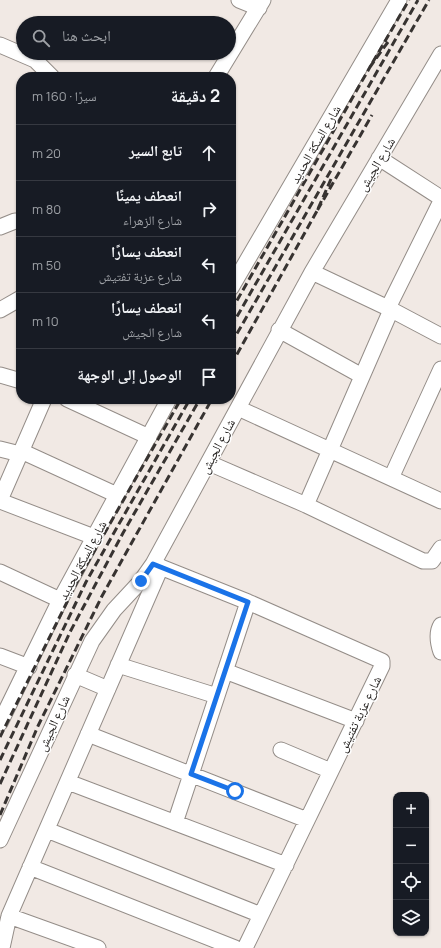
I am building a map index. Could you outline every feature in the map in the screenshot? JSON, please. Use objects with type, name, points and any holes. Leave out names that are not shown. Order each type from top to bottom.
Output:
[{"type":"street","points":[[236,45],[261,4],[240,0]]},
{"type":"street","name":"شارع السكة الحديد","points":[[236,279],[399,0]]},
{"type":"street","points":[[0,45],[16,52]]},
{"type":"street","name":"شارع الجيش","points":[[0,840],[75,675],[102,626],[114,610],[157,566],[279,330],[441,54]]},
{"type":"street","points":[[35,60],[47,72]]},
{"type":"street","points":[[219,72],[226,60]]},
{"type":"street","points":[[379,158],[441,198]]},
{"type":"street","points":[[306,506],[389,309],[441,201]]},
{"type":"street","points":[[0,227],[16,221]]},
{"type":"street","points":[[312,272],[441,336]]},
{"type":"street","points":[[0,310],[16,301]]},
{"type":"street","points":[[279,330],[362,376]]},
{"type":"street","points":[[391,478],[441,369]]},
{"type":"street","points":[[0,375],[16,380]]},
{"type":"street","points":[[42,404],[0,501],[94,537]]},
{"type":"street","points":[[78,404],[149,437]]},
{"type":"street","name":"شارع السكة الحديد","points":[[0,723],[60,600],[166,404]]},
{"type":"street","points":[[238,408],[441,501]]},
{"type":"street","points":[[0,449],[21,453],[117,495]]},
{"type":"street","points":[[209,463],[426,562],[432,561],[441,548]]},
{"type":"street","points":[[2,948],[10,916],[108,689],[157,566]]},
{"type":"street","name":"شارع عزبة تفتيش","points":[[157,566],[248,602],[381,660],[382,666],[261,915],[236,948]]},
{"type":"street","points":[[0,572],[60,600]]},
{"type":"street","points":[[175,823],[248,602]]},
{"type":"street","points":[[441,625],[439,628],[438,642],[441,652]]},
{"type":"street","points":[[0,656],[28,667]]},
{"type":"street","points":[[118,665],[217,696]]},
{"type":"street","points":[[225,671],[356,721]]},
{"type":"street","points":[[75,675],[108,689]]},
{"type":"street","points":[[88,734],[307,820]]},
{"type":"street","points":[[281,750],[331,771]]},
{"type":"street","points":[[68,782],[286,865]]},
{"type":"street","points":[[47,830],[261,915]]},
{"type":"street","points":[[30,867],[236,948]]},
{"type":"street","points":[[10,916],[98,948]]},
{"type":"railway","points":[[388,42],[370,67],[409,0]]},
{"type":"railway","points":[[236,318],[418,0]]},
{"type":"railway","points":[[236,335],[429,0]]},
{"type":"railway","points":[[236,302],[370,67]]},
{"type":"railway","points":[[331,179],[317,211],[372,115]]},
{"type":"railway","points":[[236,356],[317,211]]},
{"type":"railway","points":[[0,737],[79,578],[178,404]]},
{"type":"railway","points":[[0,760],[86,582],[187,404]]},
{"type":"railway","points":[[0,784],[70,632],[123,533],[197,404]]},
{"type":"railway","points":[[0,815],[38,726],[102,596],[209,404]]},
{"type":"route","points":[[141,581],[153,564],[248,602],[191,774],[235,791]]}]
